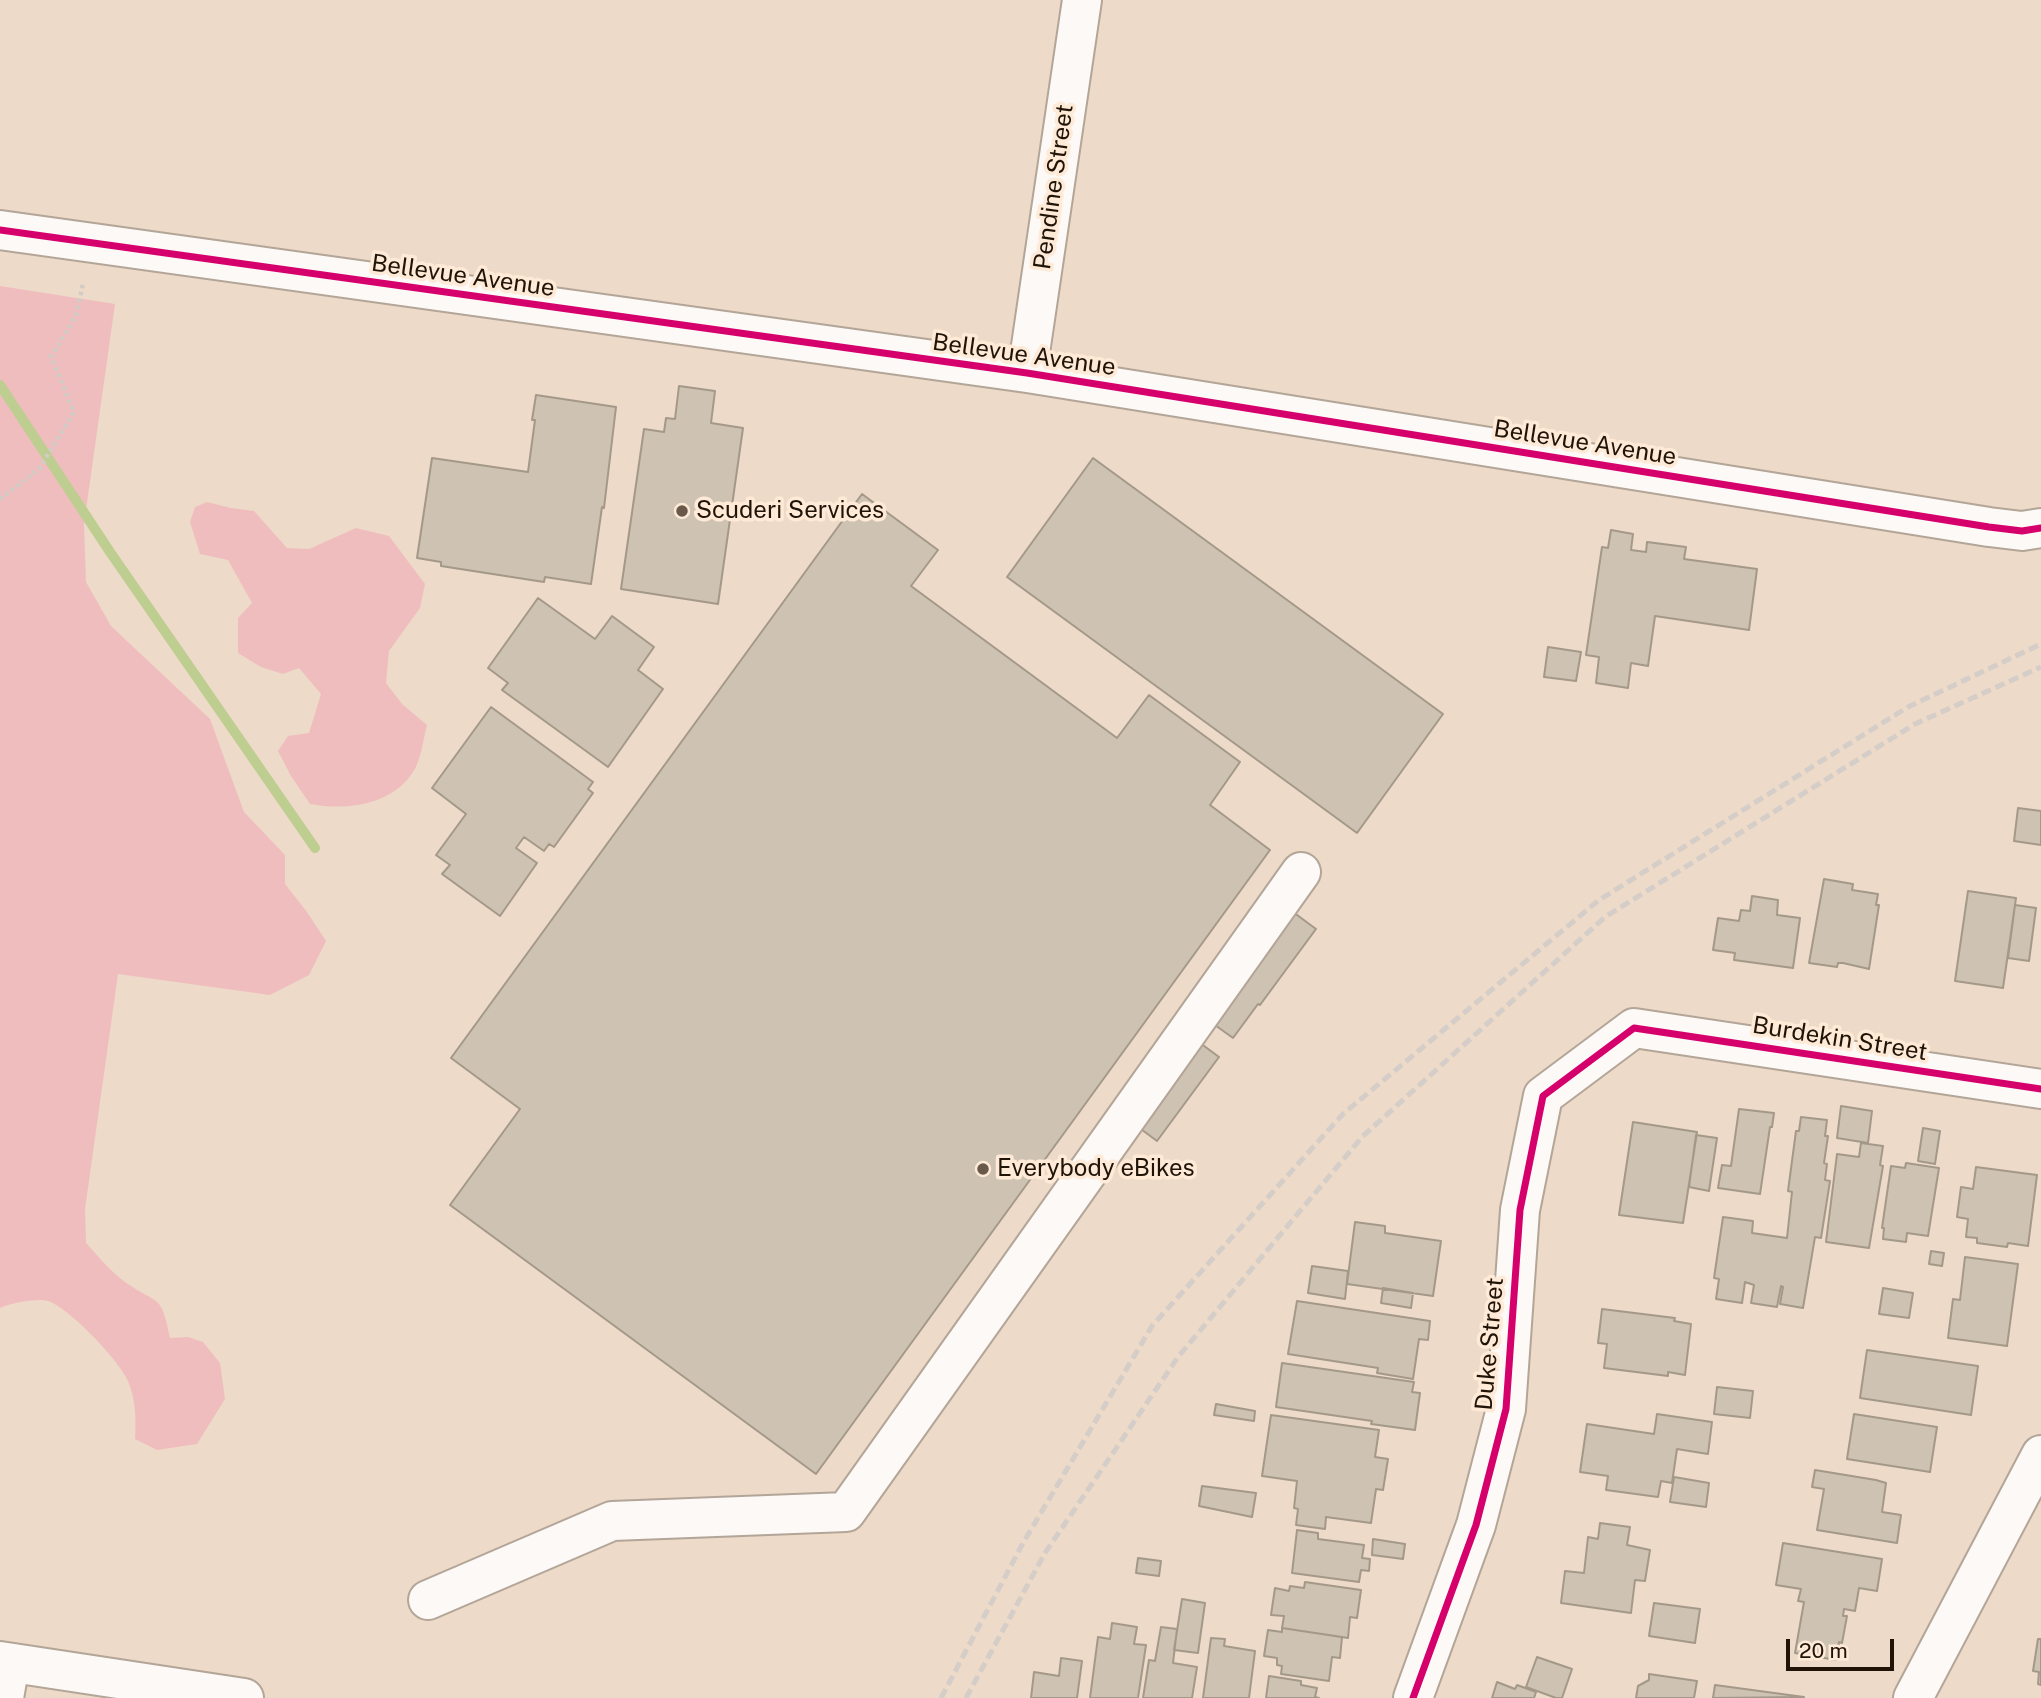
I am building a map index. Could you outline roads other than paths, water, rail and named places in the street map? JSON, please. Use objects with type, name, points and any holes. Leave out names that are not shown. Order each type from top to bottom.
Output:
[{"type":"street","name":"Pendine Street","points":[[1027,373],[1082,0]]},
{"type":"street","name":"Bellevue Avenue","points":[[0,230],[1027,373],[1989,527],[2022,531],[2041,528]]},
{"type":"street","points":[[428,1600],[612,1521],[846,1512],[1301,872]]},
{"type":"street","name":"Burdekin Street","points":[[1634,1028],[2041,1089]]},
{"type":"street","name":"Duke Street","points":[[1413,1698],[1476,1525],[1506,1409],[1520,1210],[1543,1096],[1634,1028]]},
{"type":"street","points":[[1913,1698],[2041,1455]]},
{"type":"street","points":[[5,1674],[244,1698]]},
{"type":"waterway","points":[[0,385],[110,552],[315,848]]},
{"type":"railway","points":[[941,1698],[1023,1543],[1152,1326],[1343,1114],[1599,900],[1908,707],[2041,644]]},
{"type":"railway","points":[[966,1698],[1045,1553],[1178,1357],[1362,1137],[1605,917],[1915,724],[2041,667]]},
{"type":"place","name":"Scuderi Services","points":[[682,511]]},
{"type":"place","name":"Everybody eBikes","points":[[983,1169]]}]
